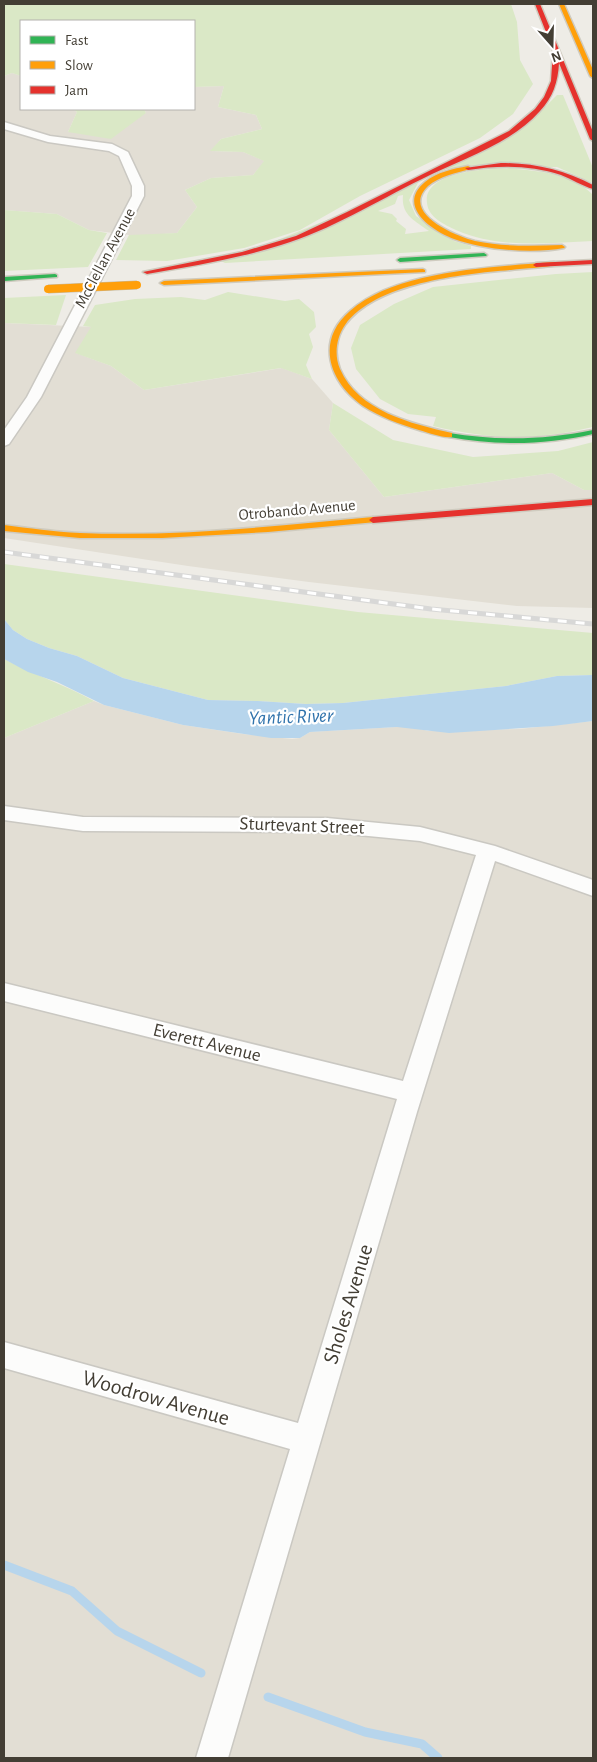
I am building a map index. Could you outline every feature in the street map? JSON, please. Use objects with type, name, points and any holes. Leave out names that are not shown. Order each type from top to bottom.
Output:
[{"type":"main road","points":[[537,4],[593,139]]},
{"type":"main road","points":[[561,4],[593,76]]},
{"type":"main road","points":[[578,41],[593,58]]},
{"type":"main road","points":[[236,268],[141,272],[245,253],[300,236],[338,219],[495,139],[524,122],[547,98],[554,84],[556,50]]},
{"type":"main road","points":[[385,260],[575,250],[506,246],[464,239],[444,231],[424,218],[419,210],[418,199],[424,187],[437,178],[463,168],[490,165],[518,165],[550,169],[578,178],[593,187]]},
{"type":"main road","points":[[44,289],[593,262]]},
{"type":"main road","points":[[554,264],[430,280],[378,297],[357,308],[340,326],[333,341],[334,362],[338,375],[346,385],[368,404],[403,421],[440,433],[474,440],[514,442],[553,440],[593,432]]},
{"type":"main road","points":[[84,275],[114,273]]},
{"type":"main road","points":[[4,279],[60,276]]},
{"type":"main road","name":"Otrobando Avenue","points":[[4,528],[89,536],[225,533],[593,502]]},
{"type":"street","name":"McClellan Avenue","points":[[4,125],[48,139],[112,148],[124,154],[138,186],[138,196],[34,397],[4,441]]},
{"type":"street","name":"Sturtevant Street","points":[[4,813],[83,824],[327,825],[420,834],[488,851],[593,888]]},
{"type":"street","name":"Sholes Avenue","points":[[212,1758],[411,1093],[488,851]]},
{"type":"street","name":"Everett Avenue","points":[[4,992],[411,1093]]},
{"type":"street","name":"Woodrow Avenue","points":[[4,1355],[308,1440]]},
{"type":"shaded area","points":[[12,73],[20,76],[20,110],[74,110],[77,112],[68,132],[146,113],[144,110],[195,110],[195,87],[224,86],[218,107],[256,115],[262,129],[221,139],[211,151],[243,152],[265,161],[253,175],[211,178],[185,190],[197,207],[177,233],[137,236],[89,230],[57,214],[4,210],[4,76]]},
{"type":"shaded area","points":[[4,323],[92,327],[76,353],[111,366],[144,390],[282,368],[312,379],[333,403],[329,430],[384,497],[552,473],[584,490],[593,490],[593,608],[517,606],[309,582],[4,538]]},
{"type":"shaded area","points":[[94,701],[183,725],[292,739],[300,738],[310,732],[397,727],[413,727],[428,731],[520,729],[593,721],[593,1758],[4,1758],[4,738]]},
{"type":"green space","points":[[4,4],[511,4],[517,22],[520,60],[533,84],[513,114],[480,138],[360,196],[300,230],[244,248],[167,261],[116,260],[129,235],[177,233],[197,207],[185,190],[211,178],[253,175],[264,161],[243,152],[210,151],[221,139],[262,129],[256,115],[218,107],[224,86],[195,87],[195,20],[20,20],[20,76],[12,73],[4,76]]},
{"type":"green space","points":[[557,95],[563,95],[593,168],[593,183],[557,167],[451,170],[445,168],[525,127]]},
{"type":"green space","points":[[74,110],[144,110],[146,113],[111,139],[68,132],[77,112]]},
{"type":"green space","points":[[506,168],[553,174],[584,187],[593,195],[593,241],[524,243],[489,240],[452,228],[442,223],[430,212],[427,203],[428,193],[444,179],[470,171]]},
{"type":"green space","points":[[418,183],[409,200],[416,216],[454,241],[471,246],[471,249],[225,263],[219,260],[233,258]],"holes":[[[403,195],[406,212],[429,231],[405,234],[406,229],[396,221],[397,219],[392,214],[378,211],[395,204],[398,196]]]},
{"type":"green space","points":[[4,210],[57,214],[89,230],[107,233],[88,267],[4,271]]},
{"type":"green space","points":[[593,272],[593,427],[551,435],[513,437],[475,434],[433,426],[436,417],[408,414],[380,399],[356,369],[351,348],[360,325],[394,304],[433,287]]},
{"type":"green space","points":[[228,292],[285,301],[299,299],[314,312],[316,327],[309,334],[313,347],[306,365],[312,379],[281,368],[144,390],[111,366],[75,353],[91,327],[83,326],[95,305],[135,299],[181,297],[205,300]]},
{"type":"green space","points":[[66,295],[56,325],[4,323],[4,298]]},
{"type":"green space","points":[[333,403],[393,440],[473,457],[558,451],[593,442],[593,490],[584,490],[552,473],[384,497],[329,430]]},
{"type":"green space","points":[[4,564],[358,612],[593,633],[593,675],[557,676],[506,686],[343,703],[306,704],[208,700],[123,678],[77,656],[27,639],[13,630],[4,619]]},
{"type":"green space","points":[[4,659],[72,690],[94,701],[4,738]]},
{"type":"water","name":"Yantic River","points":[[4,619],[13,630],[27,639],[77,656],[123,678],[208,700],[306,704],[343,703],[506,686],[557,676],[593,675],[593,721],[553,726],[449,733],[397,727],[310,732],[300,738],[271,738],[183,725],[104,705],[57,682],[28,672],[4,659]]},
{"type":"waterway","points":[[4,1565],[72,1591],[117,1631],[201,1673]]},
{"type":"waterway","points":[[268,1697],[365,1732],[422,1744],[438,1758]]},
{"type":"railway","points":[[4,552],[431,609],[593,624]]},
{"type":"traffic: fast","points":[[400,260],[484,255]]},
{"type":"traffic: fast","points":[[4,279],[55,276]]},
{"type":"traffic: fast","points":[[449,435],[503,442],[521,442],[557,439],[593,432]]},
{"type":"traffic: slow","points":[[561,4],[593,76]]},
{"type":"traffic: slow","points":[[468,168],[440,176],[422,189],[418,198],[418,205],[426,219],[455,237],[472,242],[509,247],[562,247]]},
{"type":"traffic: slow","points":[[449,435],[388,416],[366,404],[352,393],[341,378],[335,365],[333,352],[334,340],[338,329],[354,311],[364,304],[406,286],[448,275],[554,264]]},
{"type":"traffic: slow","points":[[164,283],[423,271]]},
{"type":"traffic: slow","points":[[48,289],[137,285]]},
{"type":"traffic: slow","points":[[4,528],[80,536],[127,536],[232,532],[373,520]]},
{"type":"traffic: jam","points":[[537,4],[593,139]]},
{"type":"traffic: jam","points":[[147,272],[242,254],[298,237],[333,222],[417,178],[496,141],[525,122],[547,98],[554,81],[556,50]]},
{"type":"traffic: jam","points":[[468,168],[501,164],[532,166],[563,174],[593,187]]},
{"type":"traffic: jam","points":[[536,265],[593,262]]},
{"type":"traffic: jam","points":[[373,520],[593,502]]}]
